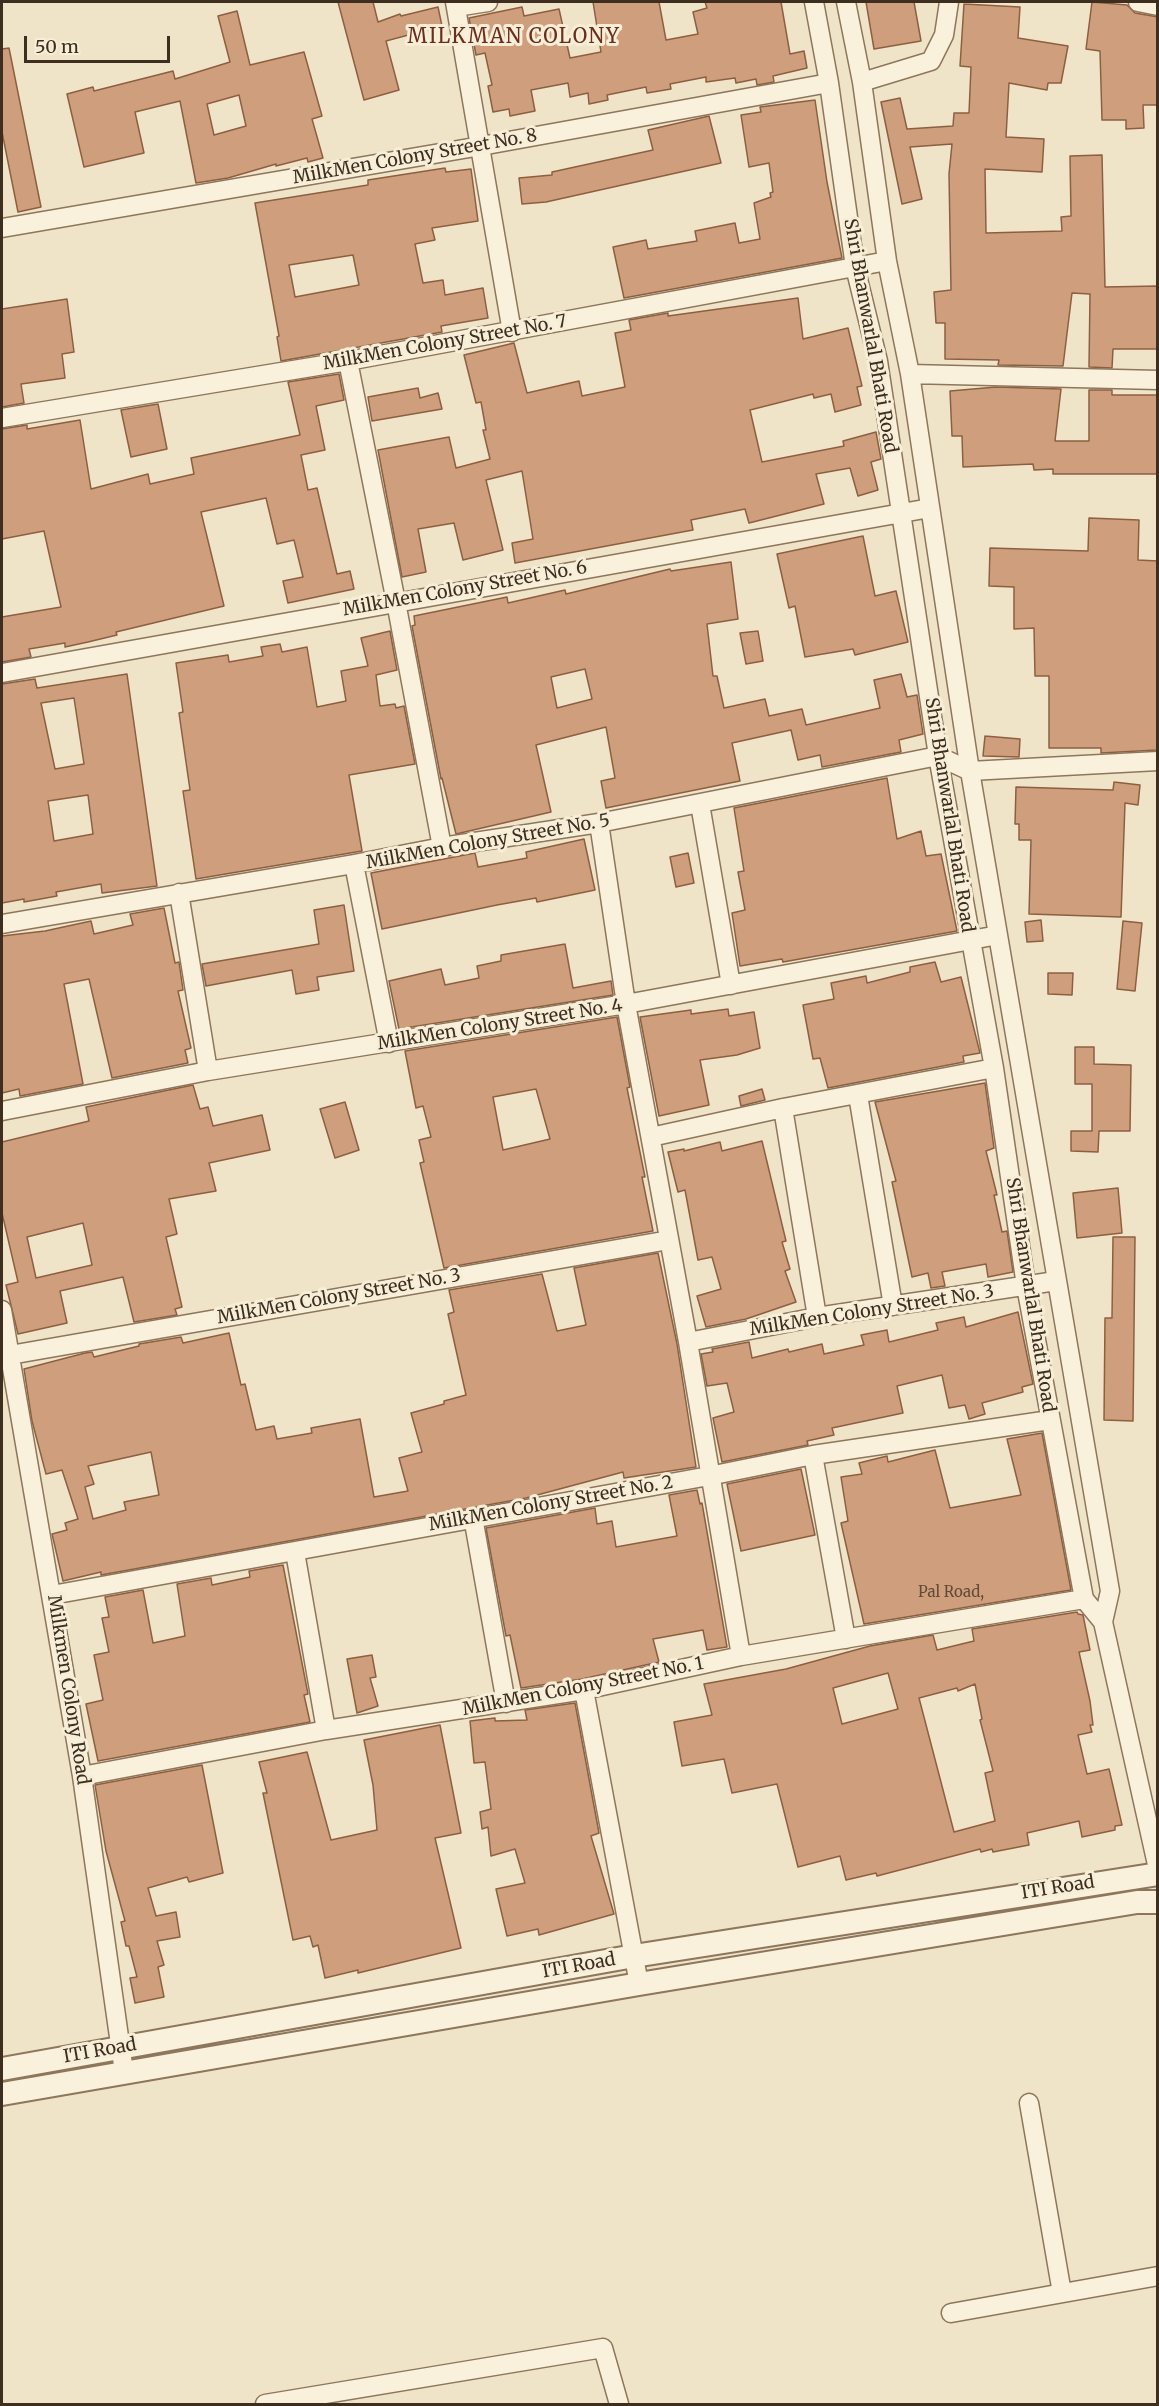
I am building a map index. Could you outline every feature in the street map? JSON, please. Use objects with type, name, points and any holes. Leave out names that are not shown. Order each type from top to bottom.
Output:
[{"type":"street","points":[[488,2],[455,4],[512,332]]},
{"type":"street","name":"Shri Bhanwarlal Bhati Road","points":[[814,2],[829,82],[855,267],[878,362],[938,756],[994,1068],[1026,1286],[1084,1599],[1103,1622]]},
{"type":"street","name":"Shri Bhanwarlal Bhati Road","points":[[846,2],[862,82],[887,261],[910,374],[970,771],[1110,1591],[1103,1622],[1158,1869]]},
{"type":"street","points":[[862,82],[931,61],[944,35],[949,2]]},
{"type":"street","points":[[1138,2],[1158,6]]},
{"type":"street","name":"MilkMen Colony Street No. 8","points":[[2,228],[481,146],[829,82]]},
{"type":"street","name":"MilkMen Colony Street No. 7","points":[[2,418],[512,332],[887,261]]},
{"type":"street","points":[[348,361],[442,847]]},
{"type":"street","points":[[910,374],[1158,380]]},
{"type":"street","name":"MilkMen Colony Street No. 6","points":[[2,673],[930,508]]},
{"type":"street","points":[[938,756],[970,771],[1158,761]]},
{"type":"street","name":"MilkMen Colony Street No. 5","points":[[2,924],[442,847],[599,823],[938,756]]},
{"type":"street","points":[[700,804],[731,985]]},
{"type":"street","points":[[599,823],[626,1004],[688,1342],[741,1656]]},
{"type":"street","points":[[354,864],[390,1043]]},
{"type":"street","points":[[179,893],[208,1071]]},
{"type":"street","name":"MilkMen Colony Street No. 4","points":[[2,1111],[208,1071],[626,1004],[998,935]]},
{"type":"street","points":[[651,1137],[783,1108],[994,1068]]},
{"type":"street","points":[[858,1095],[893,1306]]},
{"type":"street","points":[[783,1108],[817,1317]]},
{"type":"street","name":"MilkMen Colony Street No. 3","points":[[10,1355],[669,1240]]},
{"type":"street","name":"MilkMen Colony Street No. 3","points":[[688,1342],[817,1317],[1056,1281]]},
{"type":"street","name":"Milkmen Colony Road","points":[[2,1310],[82,1776],[124,2072]]},
{"type":"street","name":"MilkMen Colony Street No. 2","points":[[52,1595],[709,1476],[813,1455],[1050,1420]]},
{"type":"street","points":[[813,1455],[846,1639]]},
{"type":"street","points":[[473,1517],[506,1703]]},
{"type":"street","points":[[295,1552],[326,1730]]},
{"type":"street","name":"MilkMen Colony Street No. 1","points":[[82,1776],[326,1730],[584,1690],[741,1656],[1084,1599]]},
{"type":"street","points":[[584,1690],[639,1984]]},
{"type":"street","name":"ITI Road","points":[[2,2068],[634,1956],[1158,1874]]},
{"type":"street","name":"ITI Road","points":[[2,2094],[639,1984],[1137,1902],[1158,1902]]},
{"type":"street","points":[[1029,2103],[1062,2293]]},
{"type":"street","points":[[951,2313],[1158,2276]]},
{"type":"street","points":[[265,2404],[603,2348],[619,2404]]},
{"type":"building","points":[[338,2],[373,2],[378,22],[400,14],[401,16],[438,7],[442,26],[386,41],[399,90],[364,100]]},
{"type":"building","points":[[593,2],[659,2],[666,40],[698,34],[693,12],[707,8],[705,2],[781,2],[790,54],[804,51],[807,68],[773,76],[774,82],[757,85],[756,79],[736,83],[735,78],[706,82],[706,77],[670,84],[671,89],[647,93],[646,87],[607,95],[608,100],[589,104],[588,93],[570,97],[568,83],[531,90],[535,111],[510,116],[509,109],[493,112],[488,86],[492,85],[485,53],[476,55],[469,18],[522,7],[524,16],[559,9],[570,58],[601,52]]},
{"type":"building","points":[[866,2],[914,2],[921,41],[874,49]]},
{"type":"building","points":[[1092,2],[1127,5],[1135,13],[1158,17],[1158,105],[1143,105],[1144,128],[1126,129],[1126,120],[1102,120],[1100,51],[1086,49]]},
{"type":"building","points":[[964,4],[1020,7],[1018,38],[1068,46],[1061,83],[1048,83],[1047,90],[1009,83],[1006,137],[1044,139],[1042,172],[985,169],[986,233],[1062,231],[1061,217],[1071,216],[1070,156],[1102,155],[1105,287],[1158,286],[1158,349],[1113,349],[1112,368],[1089,367],[1090,294],[1072,293],[1063,366],[998,365],[999,360],[945,359],[945,323],[936,323],[934,292],[951,290],[949,174],[952,144],[910,147],[922,199],[902,204],[881,102],[900,98],[907,129],[953,126],[954,113],[969,113],[971,67],[960,66]]},
{"type":"building","points":[[237,11],[250,65],[304,52],[322,116],[312,119],[323,158],[308,162],[307,158],[276,166],[276,164],[228,178],[196,183],[180,101],[135,112],[144,153],[84,167],[67,94],[93,87],[94,91],[173,71],[175,79],[230,62],[218,16]],"holes":[[[239,95],[246,126],[214,135],[207,104]]]},
{"type":"building","points":[[9,48],[41,207],[18,212],[2,132],[2,49]]},
{"type":"building","points":[[815,100],[827,182],[842,258],[624,298],[613,247],[646,240],[648,249],[697,241],[695,231],[735,223],[739,243],[760,239],[754,203],[771,197],[770,193],[773,192],[769,163],[749,167],[741,115],[761,112],[760,107]]},
{"type":"building","points":[[709,116],[721,163],[546,202],[522,204],[519,178],[552,175],[552,172],[653,150],[648,130]]},
{"type":"building","points":[[445,168],[446,172],[471,169],[478,221],[432,228],[435,240],[415,244],[423,283],[443,280],[445,295],[483,288],[488,318],[441,326],[442,332],[281,361],[277,337],[279,336],[255,203],[368,185],[368,180]],"holes":[[[353,255],[359,285],[295,297],[289,265]]]},
{"type":"building","points":[[798,298],[803,339],[848,328],[862,386],[857,387],[861,405],[835,412],[831,394],[814,398],[813,394],[750,410],[762,462],[844,446],[843,441],[876,432],[881,459],[871,462],[878,490],[858,496],[850,468],[816,474],[824,504],[749,523],[745,509],[691,520],[693,530],[515,563],[512,543],[533,539],[522,471],[486,480],[503,550],[463,560],[454,523],[418,529],[426,572],[402,577],[378,450],[449,437],[456,468],[490,459],[483,430],[486,430],[481,402],[476,403],[464,355],[514,343],[527,393],[579,381],[582,396],[625,387],[615,333],[631,330],[629,320],[668,313],[668,316]]},
{"type":"building","points":[[67,299],[74,352],[62,354],[65,378],[21,384],[24,403],[2,407],[2,309]]},
{"type":"building","points":[[339,374],[344,400],[316,406],[325,450],[301,455],[308,490],[317,488],[337,574],[350,571],[354,589],[288,603],[283,581],[303,577],[294,540],[277,544],[266,498],[201,512],[224,606],[116,632],[117,635],[88,642],[65,647],[65,643],[29,649],[31,657],[2,662],[2,617],[61,607],[44,531],[2,539],[2,429],[27,425],[27,429],[80,420],[91,489],[148,474],[150,484],[194,474],[191,458],[300,435],[288,382]]},
{"type":"building","points":[[996,387],[1061,389],[1055,441],[1089,441],[1089,390],[1112,390],[1112,395],[1158,395],[1158,474],[1053,474],[1053,469],[1034,470],[1033,464],[963,467],[962,436],[952,436],[950,391]]},
{"type":"building","points":[[418,388],[420,398],[438,393],[442,409],[372,421],[368,397]]},
{"type":"building","points":[[158,404],[167,449],[131,457],[121,410]]},
{"type":"building","points":[[1089,518],[1139,520],[1138,560],[1158,561],[1157,750],[1101,753],[1101,748],[1049,748],[1049,676],[1035,676],[1034,628],[1014,629],[1014,587],[989,586],[990,548],[1088,551]]},
{"type":"building","points":[[863,536],[875,596],[896,591],[908,642],[855,655],[853,649],[805,657],[795,606],[789,608],[777,554]]},
{"type":"building","points":[[731,562],[738,619],[707,624],[713,676],[717,676],[724,708],[765,699],[769,716],[802,709],[806,725],[880,708],[874,680],[901,674],[907,697],[917,695],[923,734],[899,740],[901,752],[822,767],[820,755],[798,760],[791,730],[732,743],[740,781],[606,808],[601,781],[615,778],[606,727],[536,745],[551,812],[456,834],[441,779],[412,626],[415,625],[414,616],[507,597],[508,603],[565,590],[566,594],[670,569],[671,571]],"holes":[[[585,669],[592,699],[557,708],[551,677]]]},
{"type":"building","points":[[390,631],[397,670],[376,675],[380,706],[395,704],[396,708],[404,706],[415,764],[349,775],[362,851],[196,879],[183,791],[190,790],[179,713],[183,712],[176,663],[228,655],[229,662],[263,656],[261,647],[280,644],[282,652],[307,647],[317,707],[346,701],[341,671],[368,666],[361,638]]},
{"type":"building","points":[[758,631],[763,661],[746,664],[740,633]]},
{"type":"building","points":[[127,674],[157,886],[102,893],[101,884],[56,892],[57,896],[2,903],[2,684],[35,679],[37,688]],"holes":[[[74,698],[84,764],[55,769],[41,703]],[[88,795],[93,834],[54,841],[48,801]]]},
{"type":"building","points":[[985,736],[1020,739],[1019,757],[983,756]]},
{"type":"building","points":[[887,778],[897,839],[921,831],[926,856],[941,854],[957,931],[783,962],[782,959],[740,966],[732,913],[745,910],[738,872],[744,871],[734,808]]},
{"type":"building","points":[[1114,782],[1140,785],[1138,805],[1125,803],[1121,917],[1029,914],[1031,840],[1019,840],[1019,824],[1015,824],[1016,787],[1113,790]]},
{"type":"building","points":[[584,839],[595,890],[537,902],[536,898],[497,905],[382,929],[371,873],[475,853],[478,867],[527,858],[526,852]]},
{"type":"building","points":[[688,853],[694,883],[676,887],[670,857]]},
{"type":"building","points":[[344,905],[354,971],[317,977],[319,990],[296,994],[292,970],[206,986],[202,964],[319,944],[314,910]]},
{"type":"building","points":[[164,908],[175,963],[179,962],[183,990],[178,991],[191,1048],[185,1050],[188,1063],[112,1078],[89,979],[64,984],[83,1084],[20,1096],[19,1089],[2,1093],[2,936],[45,931],[91,921],[94,934],[133,925],[130,914]]},
{"type":"building","points":[[1041,920],[1043,941],[1027,942],[1025,922]]},
{"type":"building","points":[[1123,921],[1142,923],[1135,991],[1117,989]]},
{"type":"building","points":[[565,944],[573,988],[611,981],[613,995],[399,1029],[389,981],[441,969],[445,985],[479,978],[477,966],[501,961],[501,955]]},
{"type":"building","points":[[935,962],[941,982],[961,977],[980,1053],[963,1056],[964,1062],[828,1088],[820,1058],[813,1059],[803,1005],[834,999],[831,983],[866,976],[867,983],[910,972],[910,967]]},
{"type":"building","points":[[1048,973],[1073,973],[1072,995],[1048,994]]},
{"type":"building","points":[[728,1009],[729,1016],[754,1012],[760,1048],[737,1055],[700,1060],[709,1105],[659,1116],[640,1017],[691,1010],[691,1014]]},
{"type":"building","points":[[617,1017],[630,1087],[627,1088],[653,1231],[444,1268],[420,1163],[424,1162],[419,1140],[431,1137],[423,1106],[416,1108],[405,1051]],"holes":[[[536,1089],[550,1139],[503,1150],[493,1097]]]},
{"type":"building","points":[[1075,1047],[1094,1047],[1094,1064],[1131,1065],[1130,1131],[1099,1131],[1098,1152],[1071,1151],[1071,1131],[1092,1131],[1092,1084],[1075,1084]]},
{"type":"building","points":[[985,1083],[994,1148],[986,1151],[997,1195],[994,1195],[1002,1232],[1007,1231],[1013,1272],[988,1277],[986,1264],[942,1272],[945,1286],[931,1288],[928,1273],[912,1277],[892,1182],[896,1181],[875,1102]]},
{"type":"building","points":[[193,1085],[200,1109],[208,1107],[213,1126],[262,1115],[270,1150],[209,1163],[216,1191],[169,1199],[177,1234],[166,1237],[182,1307],[175,1309],[177,1315],[134,1322],[123,1277],[60,1291],[67,1323],[18,1334],[6,1285],[18,1282],[2,1213],[2,1142],[89,1121],[86,1107]],"holes":[[[83,1223],[92,1265],[36,1278],[27,1237]]]},
{"type":"building","points":[[762,1089],[765,1100],[741,1106],[739,1096]]},
{"type":"building","points":[[345,1102],[359,1150],[335,1158],[320,1109]]},
{"type":"building","points":[[762,1141],[786,1241],[782,1242],[790,1269],[785,1271],[796,1302],[746,1319],[706,1327],[697,1296],[721,1289],[712,1257],[698,1260],[685,1190],[678,1192],[668,1152],[684,1149],[684,1151],[720,1142],[722,1151]]},
{"type":"building","points":[[1118,1188],[1122,1233],[1077,1238],[1073,1193]]},
{"type":"building","points":[[1113,1237],[1135,1237],[1133,1421],[1104,1420],[1105,1318],[1112,1318]]},
{"type":"building","points":[[658,1253],[677,1344],[696,1467],[624,1478],[623,1472],[526,1498],[101,1575],[101,1572],[63,1581],[52,1534],[67,1530],[65,1523],[78,1519],[62,1470],[46,1474],[32,1421],[24,1369],[85,1353],[92,1352],[94,1357],[139,1346],[139,1344],[181,1337],[183,1343],[229,1333],[241,1385],[245,1384],[256,1430],[274,1426],[277,1439],[312,1433],[311,1428],[360,1419],[374,1497],[408,1491],[399,1458],[422,1452],[411,1413],[466,1395],[448,1314],[454,1312],[449,1290],[542,1274],[557,1331],[586,1325],[574,1268]],"holes":[[[151,1452],[159,1495],[124,1502],[126,1510],[93,1519],[85,1487],[94,1484],[88,1466]]]},
{"type":"building","points":[[1018,1312],[1033,1384],[1022,1387],[1023,1392],[982,1403],[985,1414],[969,1419],[965,1405],[949,1408],[942,1375],[897,1386],[903,1413],[832,1428],[834,1435],[807,1441],[808,1445],[722,1462],[713,1418],[734,1412],[727,1383],[707,1386],[701,1354],[713,1352],[712,1349],[749,1342],[752,1358],[822,1344],[824,1354],[864,1345],[861,1335],[887,1330],[889,1342],[938,1330],[936,1323],[964,1317],[966,1327]]},
{"type":"building","points":[[1042,1433],[1071,1590],[864,1624],[841,1523],[848,1521],[841,1477],[862,1474],[859,1463],[887,1456],[888,1462],[935,1450],[950,1508],[1021,1495],[1007,1439]]},
{"type":"building","points":[[801,1469],[815,1535],[741,1551],[727,1484]]},
{"type":"building","points":[[697,1490],[700,1504],[702,1503],[727,1647],[707,1650],[703,1630],[653,1639],[659,1662],[582,1679],[521,1688],[510,1635],[506,1636],[486,1528],[595,1508],[597,1524],[612,1521],[616,1547],[677,1536],[669,1495]]},
{"type":"building","points":[[283,1565],[308,1694],[304,1695],[310,1722],[98,1761],[86,1704],[103,1700],[94,1655],[109,1652],[102,1618],[109,1617],[105,1597],[143,1590],[153,1643],[185,1636],[177,1584],[211,1578],[212,1585],[250,1577],[249,1571]]},
{"type":"building","points":[[1077,1612],[1083,1615],[1090,1650],[1079,1652],[1093,1725],[1090,1725],[1092,1732],[1078,1735],[1087,1774],[1109,1769],[1122,1825],[1115,1826],[1115,1830],[1082,1837],[1079,1821],[1027,1833],[1029,1845],[993,1852],[992,1849],[981,1852],[980,1849],[877,1876],[876,1873],[846,1880],[840,1856],[798,1867],[777,1784],[732,1793],[724,1759],[682,1766],[674,1722],[712,1715],[704,1684],[786,1669],[870,1646],[933,1635],[937,1650],[974,1641],[972,1629]],"holes":[[[888,1673],[898,1709],[842,1724],[833,1688]],[[975,1684],[982,1719],[980,1720],[993,1771],[985,1773],[995,1821],[954,1832],[919,1698],[957,1688],[958,1691]]]},
{"type":"building","points":[[372,1655],[376,1677],[370,1678],[378,1706],[357,1713],[347,1659]]},
{"type":"building","points":[[575,1703],[599,1833],[591,1836],[614,1914],[539,1935],[538,1929],[507,1936],[496,1889],[525,1883],[515,1849],[491,1856],[488,1827],[482,1829],[480,1812],[491,1809],[485,1762],[474,1763],[470,1721],[495,1718],[495,1721],[527,1720],[525,1710]]},
{"type":"building","points":[[440,1725],[461,1833],[435,1838],[461,1948],[358,1973],[358,1970],[325,1978],[318,1945],[313,1947],[310,1936],[293,1940],[263,1793],[267,1793],[259,1762],[307,1752],[331,1840],[377,1830],[373,1785],[364,1740]]},
{"type":"building","points":[[202,1765],[223,1873],[189,1882],[187,1877],[148,1888],[156,1916],[176,1912],[180,1937],[157,1941],[164,1965],[158,1967],[164,1997],[135,2003],[130,1978],[137,1977],[129,1946],[126,1946],[121,1922],[125,1921],[106,1851],[95,1785]]},
{"type":"district","name":"MILKMAN COLONY","points":[[514,37]]}]
